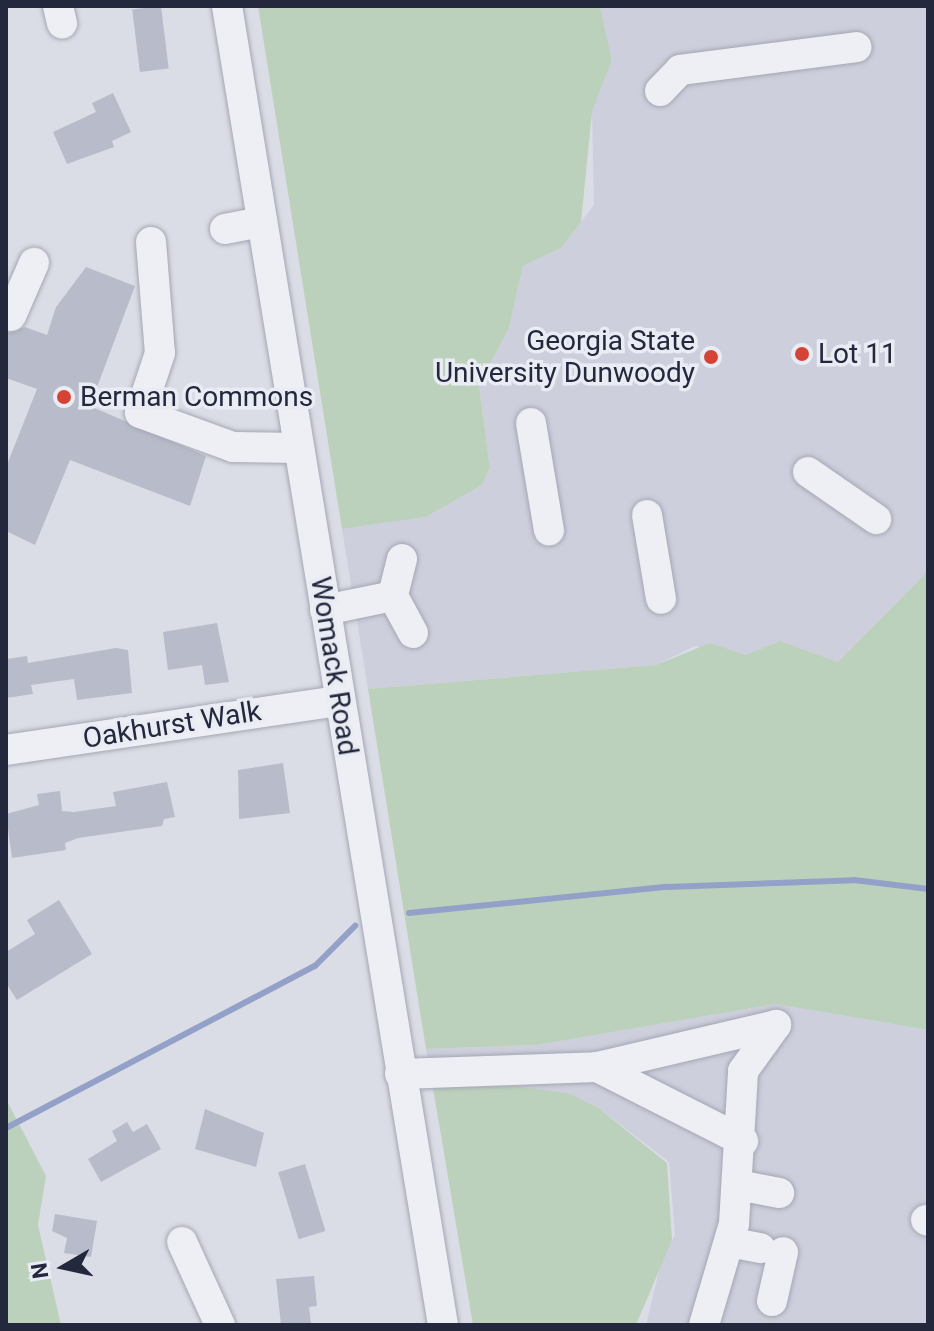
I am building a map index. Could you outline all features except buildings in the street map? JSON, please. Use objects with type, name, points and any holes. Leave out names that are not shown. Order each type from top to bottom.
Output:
[{"type":"street","name":"Womack Road","points":[[227,6],[443,1325]]},
{"type":"street","points":[[660,91],[680,70],[857,47]]},
{"type":"street","points":[[225,229],[262,222]]},
{"type":"street","points":[[151,242],[160,353],[140,413],[226,445],[260,451],[299,448]]},
{"type":"street","points":[[11,316],[34,263]]},
{"type":"street","points":[[531,423],[549,531]]},
{"type":"street","points":[[808,472],[876,519]]},
{"type":"street","points":[[647,515],[661,599]]},
{"type":"street","points":[[402,559],[393,596],[413,633]]},
{"type":"street","points":[[325,610],[393,596]]},
{"type":"street","name":"Oakhurst Walk","points":[[6,750],[339,701]]},
{"type":"street","points":[[400,1074],[597,1067],[776,1025],[743,1071],[743,1141],[738,1185],[729,1242],[704,1325]]},
{"type":"street","points":[[597,1067],[743,1141]]},
{"type":"street","points":[[738,1185],[779,1193]]},
{"type":"street","points":[[182,1242],[220,1325]]},
{"type":"street","points":[[729,1242],[772,1250],[772,1301]]},
{"type":"shaded area","name":"Georgia State University Dunwoody","points":[[600,6],[928,6],[928,571],[838,662],[780,641],[745,655],[695,646],[656,665],[368,689],[342,529],[426,517],[482,485],[490,468],[479,385],[509,328],[523,266],[561,248],[594,205],[592,112],[612,60]]},
{"type":"shaded area","points":[[776,1004],[928,1030],[928,1325],[646,1325],[662,1258],[675,1235],[669,1162],[597,1107],[452,1080],[433,1088],[426,1049],[537,1045]]},
{"type":"green space","points":[[258,6],[600,6],[612,60],[592,112],[581,222],[561,248],[523,266],[509,328],[479,385],[490,468],[482,485],[426,517],[342,529]]},
{"type":"green space","points":[[928,571],[928,1030],[776,1004],[537,1045],[426,1049],[368,689],[656,665],[710,643],[745,655],[780,641],[838,662]]},
{"type":"green space","points":[[457,1079],[567,1093],[597,1107],[667,1163],[672,1240],[636,1325],[473,1325],[433,1088]]},
{"type":"green space","points":[[6,1099],[46,1176],[38,1225],[61,1325],[6,1325]]},
{"type":"waterway","points":[[409,913],[667,887],[854,880],[928,889]]},
{"type":"waterway","points":[[6,1128],[315,966],[355,926]]},
{"type":"place","name":"Lot 11","points":[[802,354]]},
{"type":"place","name":"Georgia State University Dunwoody","points":[[711,357]]},
{"type":"place","name":"Berman Commons","points":[[64,397]]}]
